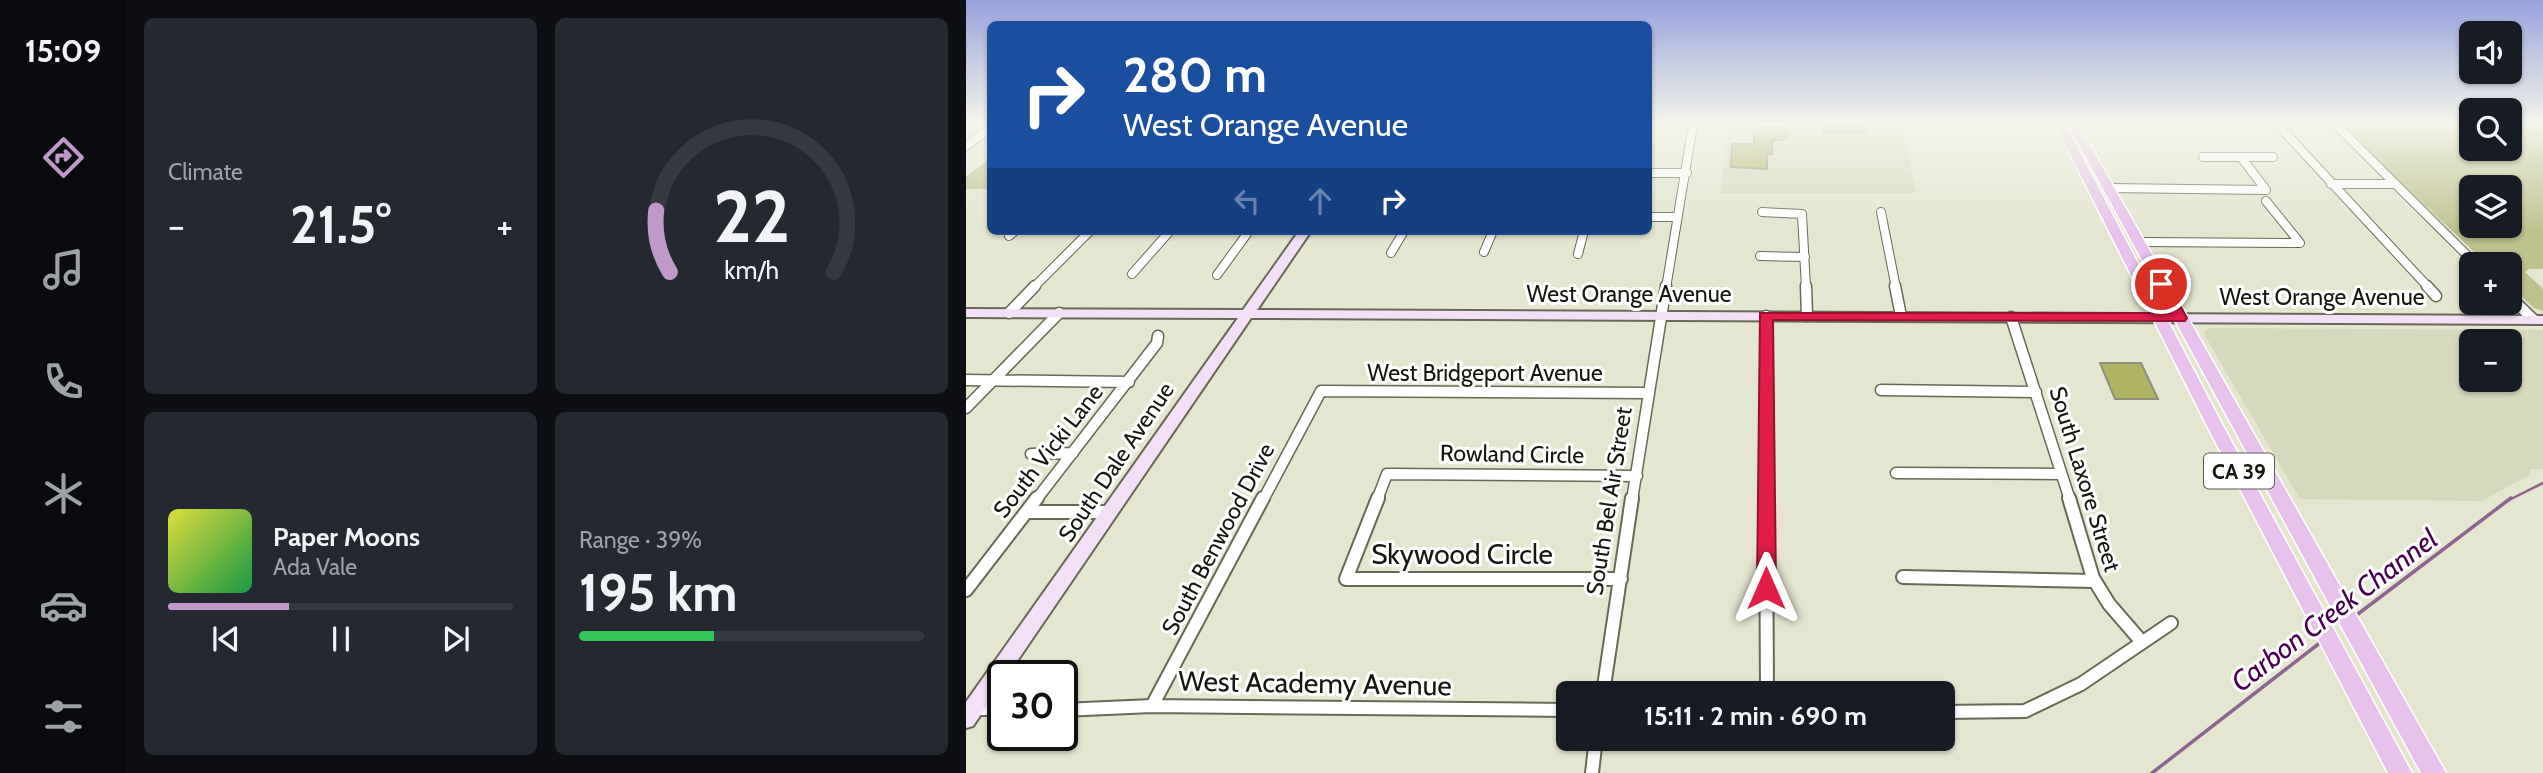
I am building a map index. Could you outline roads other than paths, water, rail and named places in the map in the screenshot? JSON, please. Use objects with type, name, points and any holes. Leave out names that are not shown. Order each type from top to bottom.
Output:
[{"type":"main road","name":"CA 39","points":[[2079,160],[2214,424],[2400,773]]},
{"type":"main road","name":"CA 39","points":[[2093,160],[2434,773]]},
{"type":"street","name":"South Bel Air Street","points":[[1605,681],[1648,393],[1689,160]]},
{"type":"street","points":[[2109,188],[2266,190],[2243,160]]},
{"type":"street","points":[[2309,160],[2436,296]]},
{"type":"street","points":[[2370,160],[2464,252]]},
{"type":"street","points":[[1652,173],[1687,173]]},
{"type":"street","points":[[2331,184],[2394,184]]},
{"type":"street","points":[[2139,242],[2300,243],[2266,201]]},
{"type":"street","points":[[1762,212],[1802,214],[1807,316]]},
{"type":"street","points":[[1881,212],[1901,316]]},
{"type":"street","points":[[1652,217],[1677,217]]},
{"type":"street","points":[[1009,313],[1086,235]]},
{"type":"street","points":[[1132,274],[1166,235]]},
{"type":"street","points":[[1217,275],[1246,235]]},
{"type":"street","name":"South Dale Avenue","points":[[970,714],[1302,235]]},
{"type":"street","points":[[1391,253],[1402,235]]},
{"type":"street","points":[[1485,252],[1491,235]]},
{"type":"street","points":[[1578,254],[1583,235]]},
{"type":"street","points":[[1760,256],[1805,257]]},
{"type":"street","points":[[2522,307],[2538,320]]},
{"type":"street","name":"West Orange Avenue","points":[[966,313],[2538,320]]},
{"type":"street","points":[[966,408],[1059,313]]},
{"type":"street","points":[[1766,316],[1767,681]]},
{"type":"street","name":"South Laxore Street","points":[[2011,317],[2080,531],[2086,567],[2113,612],[2141,641]]},
{"type":"street","name":"South Vicki Lane","points":[[966,590],[1129,382],[1157,343],[1158,336]]},
{"type":"street","points":[[966,380],[1129,382]]},
{"type":"street","points":[[1881,390],[2036,392]]},
{"type":"street","name":"West Bridgeport Avenue","points":[[1321,391],[1648,393]]},
{"type":"street","name":"South Benwood Drive","points":[[1152,706],[1321,391]]},
{"type":"street","points":[[1031,454],[1073,453]]},
{"type":"street","points":[[1896,473],[2061,474]]},
{"type":"street","name":"Rowland Circle","points":[[1346,579],[1387,474],[1637,476]]},
{"type":"street","points":[[1027,512],[1110,512]]},
{"type":"street","points":[[1903,578],[2093,580]]},
{"type":"street","name":"Skywood Circle","points":[[1346,579],[1621,579]]},
{"type":"street","points":[[1955,712],[2025,711],[2081,684],[2171,623]]},
{"type":"street","name":"West Academy Avenue","points":[[1078,709],[1152,706],[1556,710]]},
{"type":"street","points":[[1592,773],[1595,751]]},
{"type":"waterway","name":"Carbon Creek Channel","points":[[2509,500],[2543,483]]},
{"type":"waterway","name":"Carbon Creek Channel","points":[[2354,617],[2511,498]]},
{"type":"waterway","name":"Carbon Creek Channel","points":[[2152,773],[2321,642]]}]
